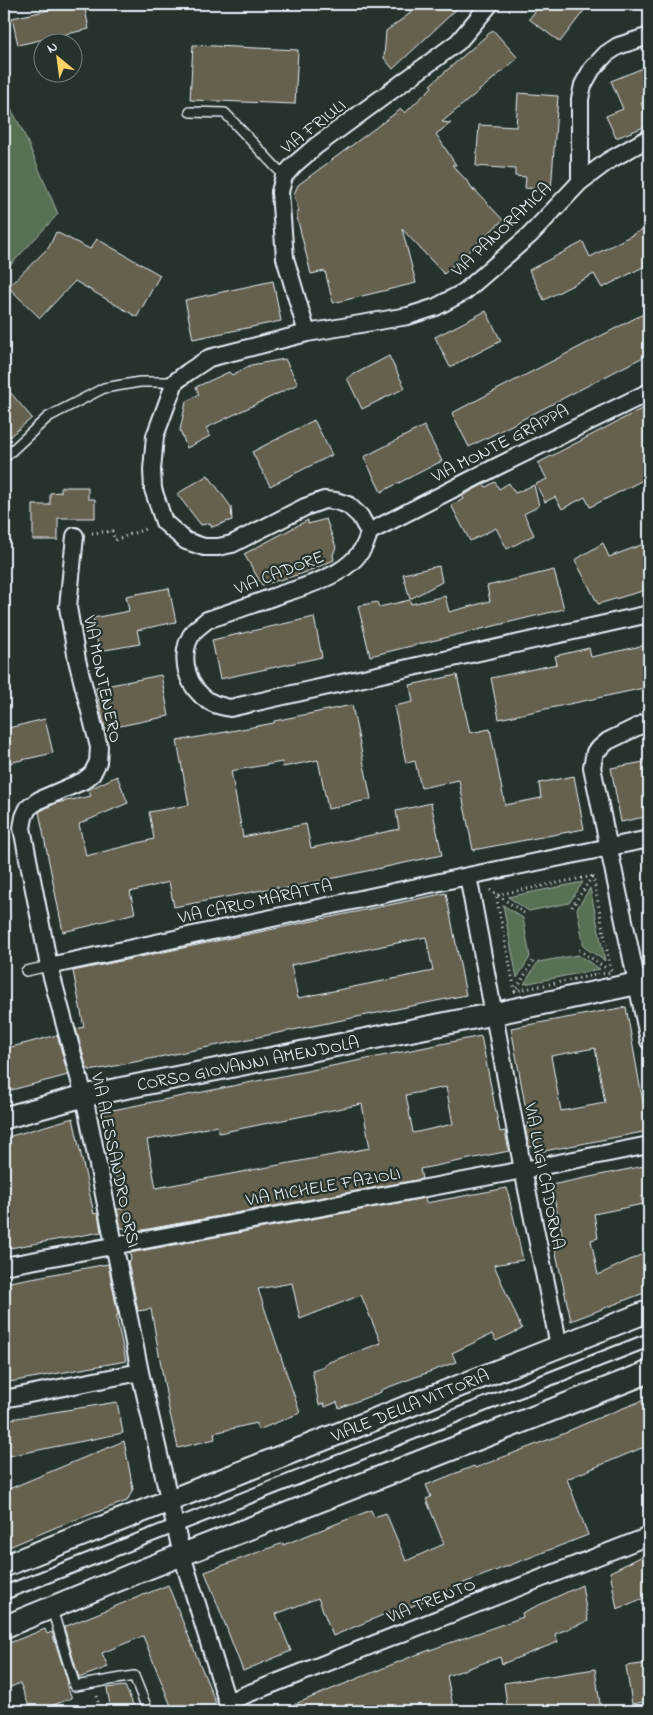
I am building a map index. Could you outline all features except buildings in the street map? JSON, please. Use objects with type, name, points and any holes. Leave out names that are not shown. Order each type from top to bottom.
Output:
[{"type":"street","name":"VIA FRIULI","points":[[307,333],[285,258],[280,192],[284,176],[316,146],[458,42],[490,4]]},
{"type":"street","points":[[580,182],[580,99],[583,85],[592,69],[606,54],[618,46],[649,36]]},
{"type":"street","name":"VIA PANORAMICA","points":[[307,333],[408,316],[436,307],[464,292],[530,234],[580,182],[608,161],[649,138]]},
{"type":"street","points":[[307,333],[209,358],[175,382],[155,436],[152,470],[153,489],[164,522],[186,541],[204,547],[232,544],[305,507],[324,500],[336,501],[348,506],[360,516],[369,532]]},
{"type":"street","name":"VIA MONTE GRAPPA","points":[[369,532],[649,392]]},
{"type":"street","name":"VIA CADORE","points":[[369,532],[367,543],[359,555],[336,573],[317,582],[208,620],[195,630],[187,646],[184,658],[192,685],[202,696],[217,706],[230,708],[649,614]]},
{"type":"street","name":"VIA MONTENERO","points":[[22,828],[28,808],[40,800],[83,781],[92,774],[98,762],[99,747],[76,660],[68,607],[74,536]]},
{"type":"street","points":[[649,721],[608,741],[595,752],[592,767],[609,847],[643,982],[649,1041]]},
{"type":"street","name":"VIA ALESSANDRO ORSI","points":[[22,828],[49,966],[84,1096],[140,1372],[170,1500]]},
{"type":"street","points":[[609,847],[649,839]]},
{"type":"street","name":"VIA CARLO MARATTA","points":[[49,966],[609,847]]},
{"type":"street","name":"VIA LUIGI CADORNA","points":[[468,876],[523,1170],[559,1346]]},
{"type":"street","name":"CORSO GIOVANNI AMENDOLA","points":[[4,1118],[84,1096],[643,982]]},
{"type":"street","name":"VIA MICHELE FAZIOLI","points":[[4,1266],[649,1145]]},
{"type":"street","name":"VIALE DELLA VITTORIA","points":[[4,1566],[649,1311]]},
{"type":"street","name":"VIALE DELLA VITTORIA","points":[[4,1593],[649,1340]]},
{"type":"street","points":[[4,1398],[140,1372]]},
{"type":"street","points":[[4,1627],[182,1555],[649,1372]]},
{"type":"street","points":[[170,1500],[182,1555],[229,1707]]},
{"type":"street","name":"VIA TRENTO","points":[[229,1707],[649,1536]]},
{"type":"lane","points":[[190,112],[225,113],[284,176]]},
{"type":"lane","points":[[4,458],[48,418],[104,388],[140,382],[175,382]]},
{"type":"lane","points":[[26,972],[49,966]]},
{"type":"lane","points":[[52,1609],[75,1686],[134,1676],[148,1711]]},
{"type":"path","points":[[74,536],[112,531],[115,540],[164,522]]},
{"type":"path","points":[[572,907],[593,876],[609,847]]},
{"type":"path","points":[[468,876],[527,915]]},
{"type":"path","points":[[496,894],[515,991],[611,972],[593,876]]},
{"type":"path","points":[[496,894],[593,876]]},
{"type":"green space","points":[[4,96],[21,127],[58,214],[4,272]]},
{"type":"green space","points":[[583,882],[569,903],[529,911],[508,897]]},
{"type":"green space","points":[[590,888],[605,961],[584,947],[577,909]]},
{"type":"green space","points":[[503,905],[523,918],[530,957],[517,978]]},
{"type":"green space","points":[[578,955],[600,969],[524,984],[538,962]]}]
